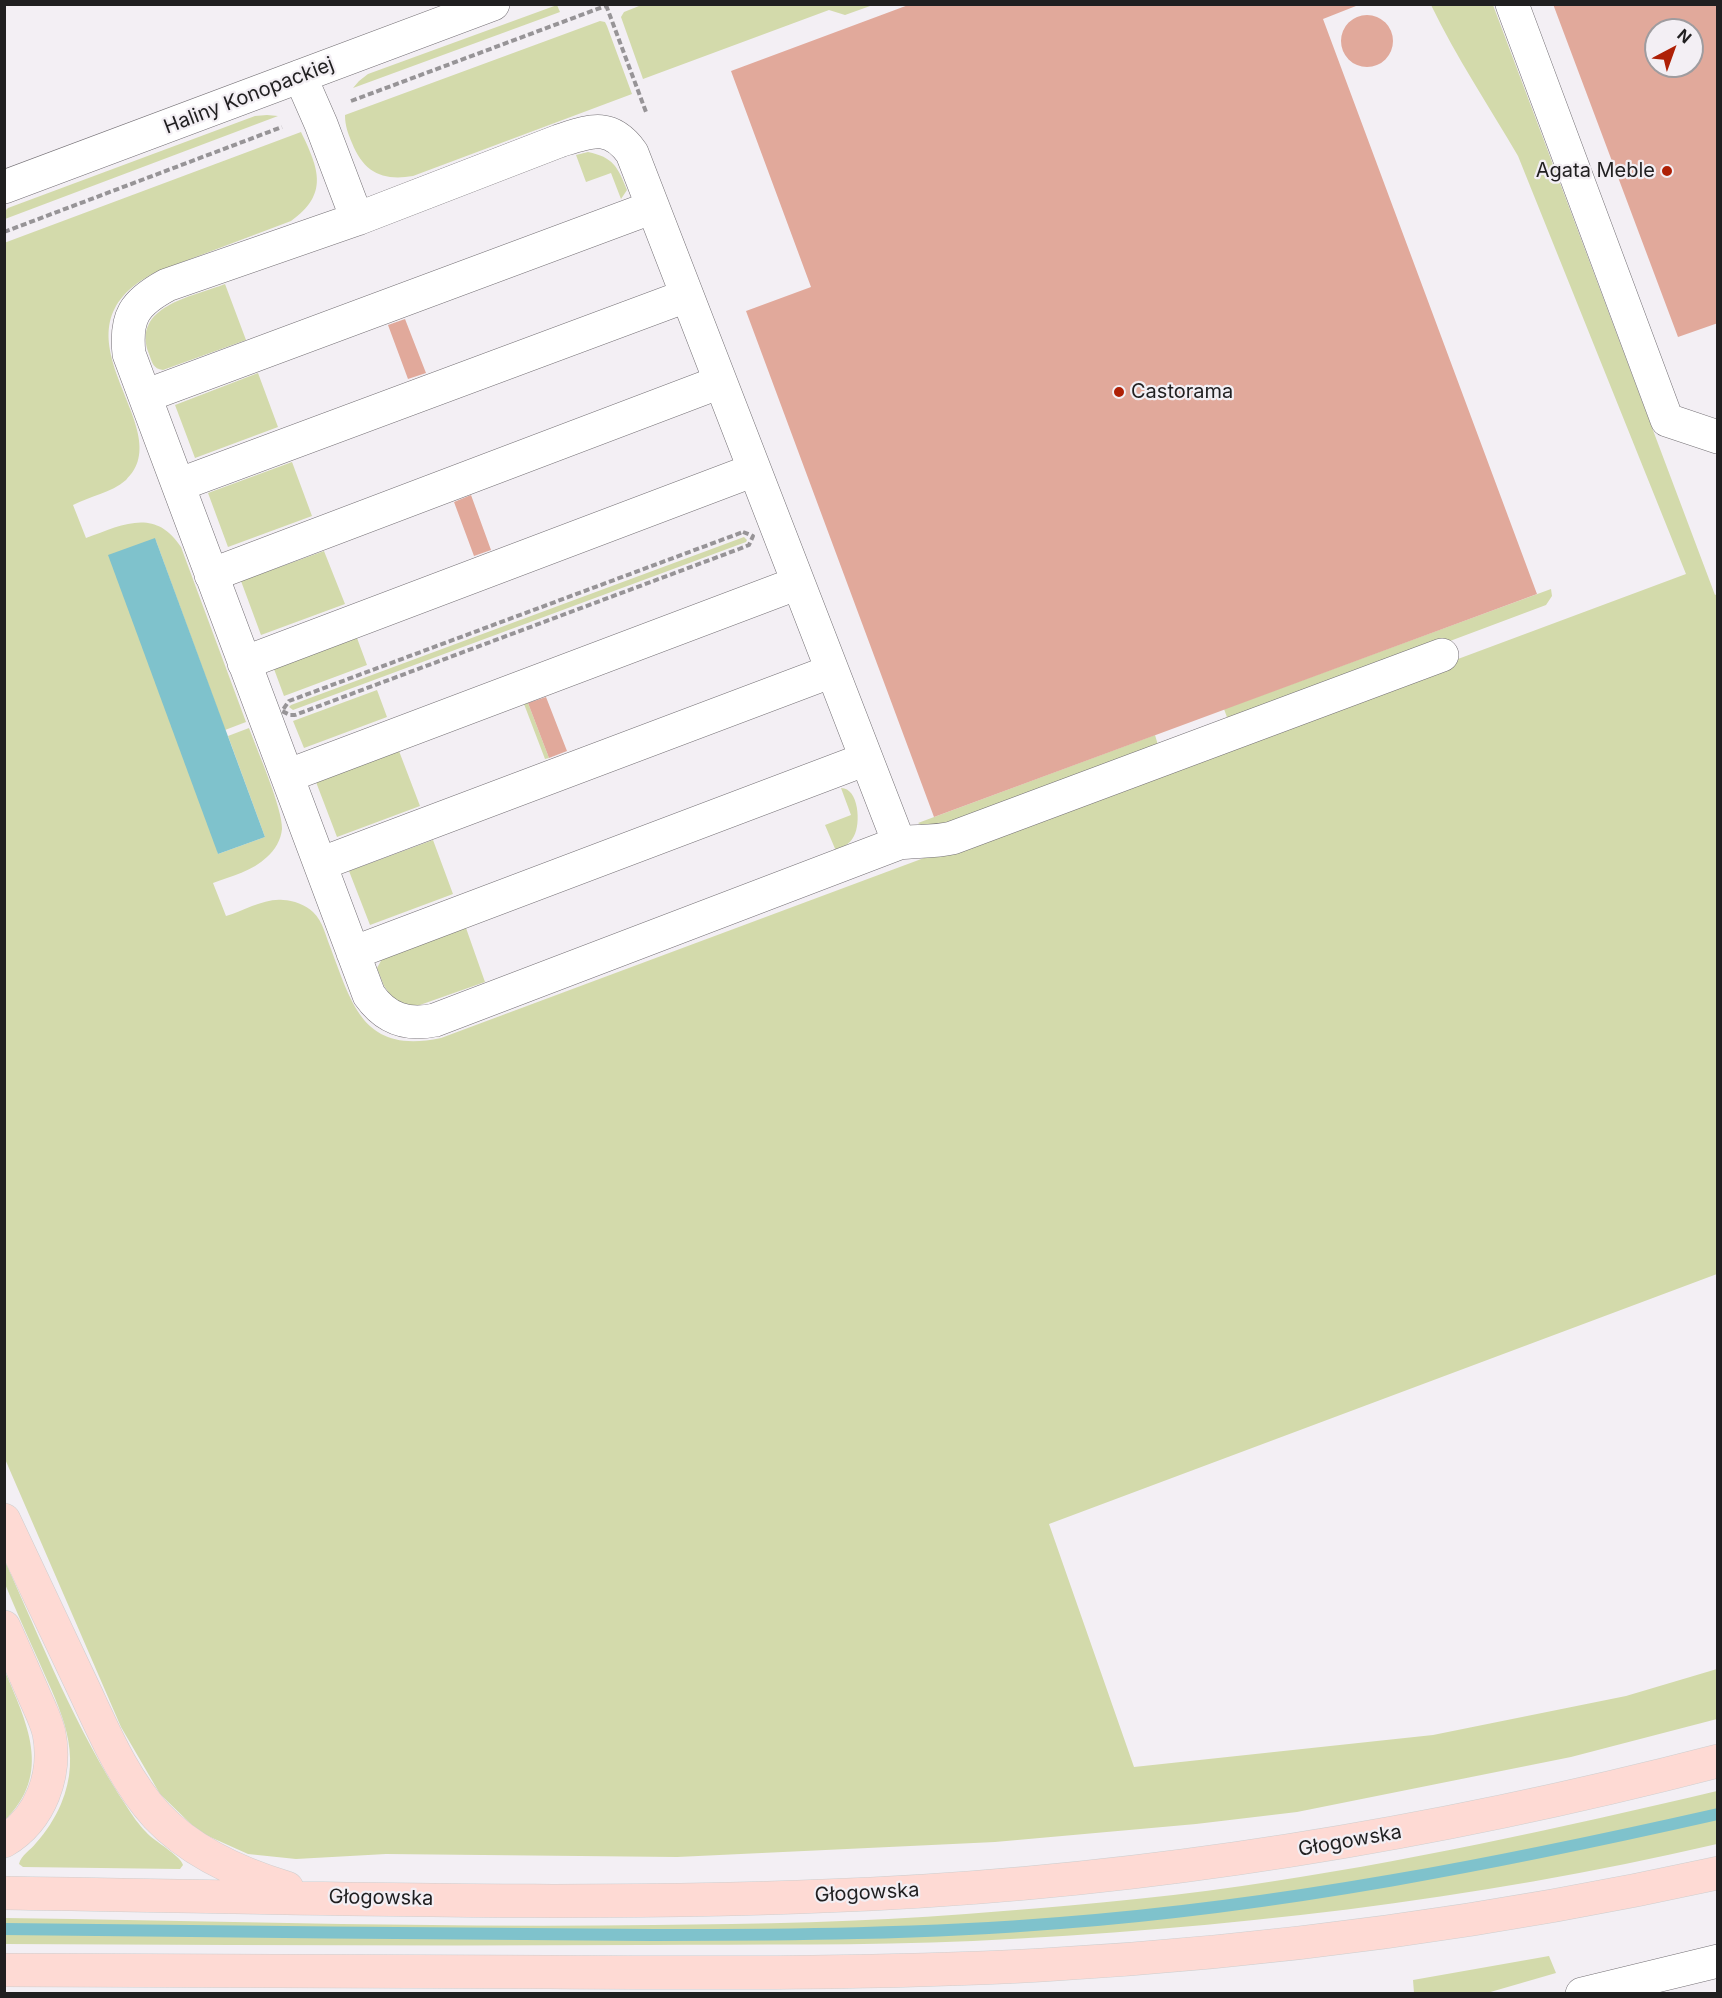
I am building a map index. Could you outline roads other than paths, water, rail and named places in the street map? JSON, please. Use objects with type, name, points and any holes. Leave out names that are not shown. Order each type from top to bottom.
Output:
[{"type":"main road","points":[[4,1520],[106,1737],[141,1796],[158,1816],[189,1843],[231,1868],[284,1887],[336,1898]]},
{"type":"main road","points":[[4,1627],[49,1731],[51,1755],[48,1779],[41,1801],[30,1819],[4,1841]]},
{"type":"main road","name":"Głogowska","points":[[4,1893],[518,1900],[870,1894],[1011,1884],[1198,1864],[1396,1833],[1545,1804],[1718,1761]]},
{"type":"main road","points":[[4,1970],[769,1973],[958,1969],[1111,1961],[1390,1932],[1570,1903],[1718,1873]]},
{"type":"main road","points":[[323,1994],[356,1978],[382,1973]]},
{"type":"main road","points":[[4,1977],[61,1994]]},
{"type":"street","name":"Haliny Konopackiej","points":[[4,187],[493,4]]},
{"type":"street","points":[[1512,4],[1667,420],[1718,436]]},
{"type":"street","points":[[300,76],[357,219]]},
{"type":"street","points":[[899,843],[632,153],[617,136],[607,132],[591,131],[559,141],[357,219],[167,285],[141,302],[129,322],[127,335],[129,354],[369,995],[377,1006],[401,1022],[420,1023],[435,1020],[899,843],[918,840],[942,841],[952,838],[1442,655]]},
{"type":"street","points":[[145,396],[653,207]]},
{"type":"street","points":[[178,485],[686,296]]},
{"type":"street","points":[[211,575],[720,382]]},
{"type":"street","points":[[244,663],[754,470]]},
{"type":"street","points":[[287,776],[798,583]]},
{"type":"street","points":[[320,864],[832,670]]},
{"type":"street","points":[[353,953],[866,759]]},
{"type":"street","points":[[1582,1994],[1718,1961]]},
{"type":"water","points":[[155,538],[265,837],[218,854],[108,555]]},
{"type":"waterway","points":[[4,1929],[705,1935],[857,1933],[1009,1927],[1226,1906],[1309,1894],[1473,1866],[1718,1814]]},
{"type":"place","name":"Agata Meble","points":[[1667,171]]},
{"type":"place","name":"Castorama","points":[[1119,392]]}]
